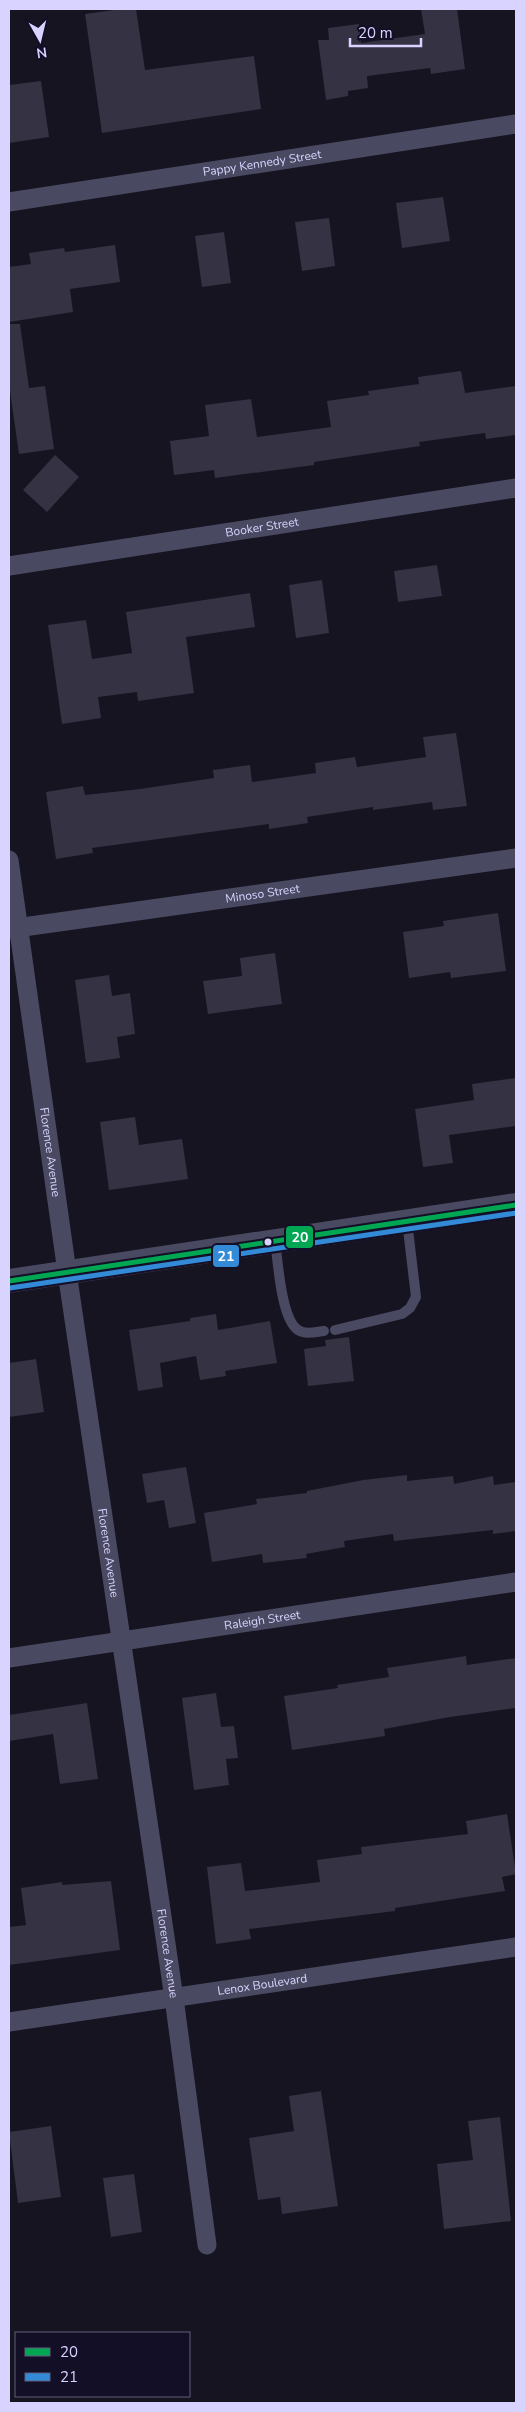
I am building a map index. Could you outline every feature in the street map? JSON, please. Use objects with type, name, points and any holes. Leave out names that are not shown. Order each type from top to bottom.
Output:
[{"type":"street","name":"Pappy Kennedy Street","points":[[9,202],[516,124]]},
{"type":"street","name":"Booker Street","points":[[9,566],[516,488]]},
{"type":"street","name":"Minoso Street","points":[[14,928],[516,858]]},
{"type":"street","name":"Florence Avenue","points":[[9,860],[14,928],[174,1998],[208,2245]]},
{"type":"street","points":[[9,1281],[516,1205]]},
{"type":"street","name":"Raleigh Street","points":[[9,1658],[516,1582]]},
{"type":"street","name":"Lenox Boulevard","points":[[9,2022],[516,1947]]},
{"type":"lane","points":[[275,1241],[288,1320],[299,1331],[307,1333],[330,1331],[402,1314],[410,1308],[416,1297],[408,1221]]},
{"type":"building","points":[[136,9],[145,70],[254,56],[261,109],[102,133],[85,14]]},
{"type":"building","points":[[421,9],[457,9],[465,69],[431,74],[430,68],[367,76],[368,88],[348,91],[348,96],[326,100],[318,40],[329,40],[328,28],[359,24],[361,43],[425,34]]},
{"type":"building","points":[[41,81],[49,137],[9,143],[9,85]]},
{"type":"building","points":[[443,197],[450,241],[402,248],[396,203]]},
{"type":"building","points":[[329,218],[335,266],[302,271],[295,222]]},
{"type":"building","points":[[224,232],[231,283],[202,287],[195,236]]},
{"type":"building","points":[[115,245],[120,282],[70,289],[73,312],[9,322],[9,267],[31,264],[29,253],[64,248],[65,252]]},
{"type":"building","points":[[9,324],[20,324],[29,388],[45,386],[54,449],[19,454],[9,384]]},
{"type":"building","points":[[461,371],[465,393],[516,386],[516,435],[486,439],[485,433],[419,442],[420,446],[314,462],[314,465],[215,478],[214,470],[174,475],[170,441],[209,436],[205,405],[251,399],[257,437],[331,427],[327,401],[369,395],[368,391],[419,384],[418,377]]},
{"type":"building","points":[[55,455],[79,477],[47,512],[23,490]]},
{"type":"building","points":[[437,565],[442,596],[398,602],[394,571]]},
{"type":"building","points":[[322,580],[329,633],[296,638],[289,585]]},
{"type":"building","points":[[250,593],[255,627],[186,637],[194,693],[138,701],[137,692],[98,697],[101,718],[62,724],[48,625],[86,620],[92,659],[132,653],[126,612]]},
{"type":"building","points":[[456,733],[467,806],[433,810],[432,802],[373,810],[373,807],[307,817],[308,823],[269,829],[269,824],[92,848],[93,853],[56,859],[46,792],[83,786],[85,795],[140,789],[214,778],[213,770],[250,765],[252,782],[316,773],[315,763],[355,757],[357,767],[426,757],[423,737]]},
{"type":"building","points":[[498,913],[506,971],[451,978],[450,972],[409,978],[403,932],[444,926],[443,921]]},
{"type":"building","points":[[275,953],[282,1004],[208,1014],[203,981],[242,976],[240,958]]},
{"type":"building","points":[[109,975],[112,996],[130,993],[135,1034],[117,1037],[120,1058],[86,1063],[75,980]]},
{"type":"building","points":[[516,1078],[516,1126],[449,1135],[453,1163],[423,1167],[415,1109],[474,1100],[472,1084]]},
{"type":"building","points":[[135,1117],[139,1145],[182,1139],[188,1179],[109,1190],[100,1122]]},
{"type":"building","points":[[216,1314],[218,1330],[270,1321],[277,1363],[225,1371],[226,1376],[200,1380],[196,1356],[160,1363],[163,1387],[138,1391],[129,1330],[190,1321],[190,1318]]},
{"type":"building","points":[[349,1337],[354,1381],[308,1386],[304,1349],[326,1346],[325,1340]]},
{"type":"building","points":[[36,1359],[44,1412],[9,1417],[9,1363]]},
{"type":"building","points":[[186,1467],[196,1523],[169,1528],[164,1500],[147,1503],[142,1474]]},
{"type":"building","points":[[407,1475],[407,1481],[453,1476],[454,1484],[493,1476],[494,1485],[516,1482],[516,1531],[493,1534],[493,1530],[394,1541],[393,1534],[344,1541],[345,1547],[306,1554],[307,1558],[263,1563],[262,1554],[212,1562],[204,1513],[257,1504],[256,1499],[307,1493],[307,1491],[363,1480]]},
{"type":"building","points":[[466,1656],[467,1665],[516,1658],[516,1708],[384,1729],[385,1736],[292,1750],[284,1696],[338,1688],[337,1685],[389,1677],[387,1668]]},
{"type":"building","points":[[216,1693],[221,1727],[234,1726],[238,1758],[226,1759],[229,1785],[194,1790],[182,1698]]},
{"type":"building","points":[[87,1703],[98,1779],[60,1784],[53,1734],[9,1741],[9,1715]]},
{"type":"building","points":[[507,1814],[516,1874],[502,1877],[505,1891],[395,1908],[395,1911],[249,1929],[251,1939],[216,1944],[207,1867],[241,1863],[245,1891],[320,1882],[317,1860],[362,1854],[361,1847],[468,1834],[466,1821]]},
{"type":"building","points":[[111,1881],[120,1950],[9,1965],[9,1927],[26,1925],[21,1888],[62,1882],[62,1885]]},
{"type":"building","points":[[321,2091],[338,2206],[282,2214],[280,2197],[258,2200],[249,2138],[294,2131],[289,2096]]},
{"type":"building","points":[[500,2117],[511,2221],[444,2229],[437,2164],[473,2160],[468,2121]]},
{"type":"building","points":[[51,2126],[61,2197],[18,2203],[9,2132]]},
{"type":"building","points":[[134,2174],[142,2232],[111,2237],[103,2178]]},
{"type":"transit line","name":"20","points":[[9,1281],[516,1205]]},
{"type":"transit line","name":"21","points":[[10,1288],[516,1213]]}]
